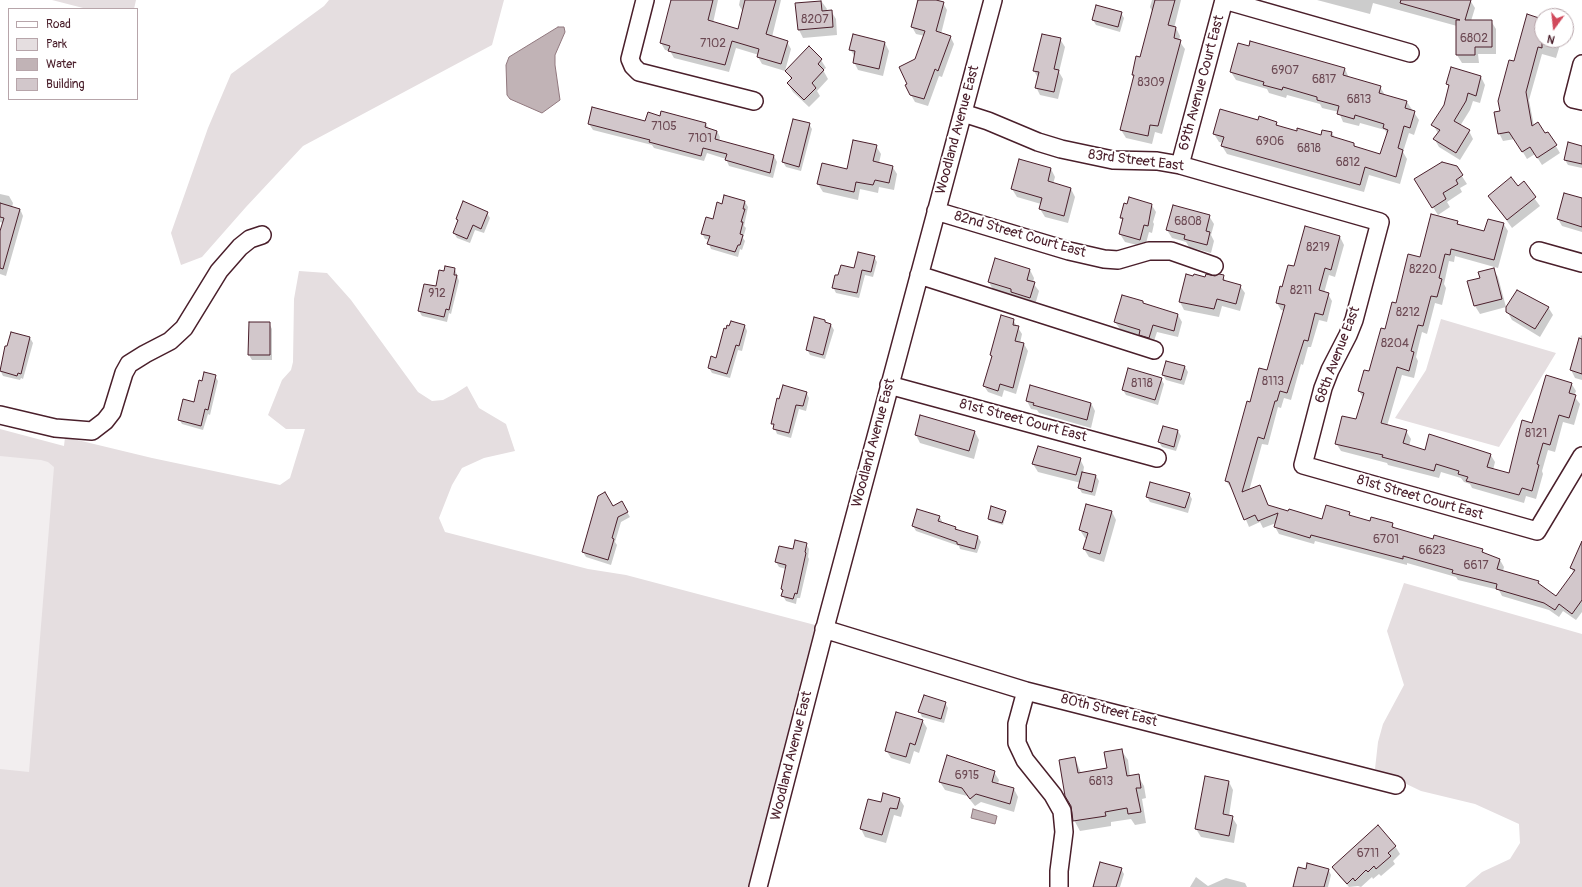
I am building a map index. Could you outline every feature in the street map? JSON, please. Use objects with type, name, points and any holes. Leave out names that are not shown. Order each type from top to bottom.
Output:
[{"type":"street","points":[[644,0],[630,59],[633,66],[639,72],[754,101]]},
{"type":"street","name":"Woodland Avenue East","points":[[758,887],[889,384],[993,0]]},
{"type":"street","points":[[1224,0],[1410,53]]},
{"type":"street","name":"69th Avenue Court East","points":[[1180,165],[1224,0]]},
{"type":"street","points":[[1578,100],[1582,64]]},
{"type":"street","name":"83rd Street East","points":[[963,113],[993,123],[1038,142],[1061,149],[1113,160],[1157,161],[1180,165],[1380,222]]},
{"type":"street","name":"82nd Street Court East","points":[[936,211],[1104,259],[1118,260],[1149,251],[1171,251],[1214,266]]},
{"type":"street","name":"68th Avenue East","points":[[1303,465],[1323,388],[1354,320],[1380,222]]},
{"type":"street","points":[[0,415],[55,428],[92,431],[105,421],[112,412],[124,373],[129,364],[170,341],[180,332],[194,314],[219,271],[240,247],[250,239],[262,235]]},
{"type":"street","points":[[1539,251],[1582,263]]},
{"type":"street","points":[[919,274],[1154,350]]},
{"type":"street","name":"81st Street Court East","points":[[889,384],[1157,458]]},
{"type":"street","name":"81st Street Court East","points":[[1303,465],[1537,531],[1582,456]]},
{"type":"street","name":"80th Street East","points":[[824,630],[1026,691],[1396,785]]},
{"type":"street","points":[[1026,691],[1016,730],[1016,743],[1024,760],[1053,795],[1062,811],[1064,832],[1058,871],[1060,887]]},
{"type":"shaded area","points":[[0,435],[70,454],[19,887],[0,887]]},
{"type":"green space","points":[[52,0],[136,0],[134,8],[83,8]]},
{"type":"green space","points":[[329,0],[504,0],[492,45],[303,146],[202,257],[181,265],[171,233],[208,128],[231,74],[324,6]]},
{"type":"green space","points":[[299,271],[327,273],[351,300],[418,392],[432,401],[443,400],[467,386],[479,408],[506,424],[515,451],[484,458],[462,468],[452,485],[439,518],[445,532],[588,569],[626,575],[815,625],[816,630],[750,887],[0,887],[0,769],[29,772],[54,467],[48,462],[41,460],[0,456],[0,429],[64,446],[65,437],[152,458],[280,485],[290,478],[305,429],[286,429],[268,415],[282,380],[291,370],[293,362],[294,299]]},
{"type":"green space","points":[[1441,319],[1556,353],[1499,447],[1395,418],[1426,370]]},
{"type":"green space","points":[[1404,583],[1582,634],[1582,887],[1465,887],[1482,872],[1510,859],[1520,843],[1519,824],[1475,804],[1421,791],[1375,769],[1378,742],[1383,724],[1404,685],[1387,631]]},
{"type":"water","points":[[558,27],[564,27],[565,32],[555,55],[560,100],[542,113],[510,99],[507,95],[506,65],[509,57]]},
{"type":"water","points":[[973,809],[997,816],[995,824],[971,818]]},
{"type":"building","points":[[671,0],[713,0],[708,20],[738,29],[745,0],[776,0],[766,34],[788,41],[781,64],[757,57],[759,49],[732,41],[725,65],[668,51],[670,46],[660,43]]},
{"type":"building","points":[[918,0],[936,0],[944,2],[936,31],[951,36],[938,71],[935,69],[924,99],[910,95],[905,85],[907,84],[899,67],[915,59],[925,31],[911,27]]},
{"type":"building","points":[[1155,0],[1175,0],[1168,25],[1176,27],[1174,38],[1181,40],[1158,126],[1150,125],[1148,136],[1120,130],[1134,75],[1132,75],[1136,56],[1140,57]]},
{"type":"building","points":[[1401,0],[1471,0],[1465,20],[1492,20],[1492,47],[1475,47],[1475,55],[1456,55],[1456,20],[1460,20],[1400,3]]},
{"type":"building","points":[[821,1],[822,11],[832,10],[833,27],[798,30],[795,3]]},
{"type":"building","points":[[1096,5],[1122,12],[1118,27],[1092,20]]},
{"type":"building","points":[[1527,14],[1534,16],[1534,48],[1538,48],[1526,92],[1532,126],[1538,122],[1545,133],[1548,132],[1557,145],[1537,158],[1530,147],[1522,152],[1509,132],[1498,134],[1494,112],[1500,111],[1498,101],[1509,60],[1514,61]]},
{"type":"building","points":[[853,34],[885,42],[879,69],[853,63],[855,51],[849,50]]},
{"type":"building","points":[[1042,34],[1061,38],[1054,69],[1059,70],[1054,92],[1035,88],[1039,72],[1033,71]]},
{"type":"building","points":[[1250,41],[1345,68],[1343,75],[1381,86],[1379,93],[1407,101],[1405,108],[1415,111],[1410,128],[1404,126],[1398,148],[1403,150],[1396,177],[1365,167],[1360,185],[1221,146],[1224,137],[1213,134],[1220,109],[1258,120],[1259,116],[1277,122],[1276,125],[1297,131],[1297,128],[1321,135],[1322,130],[1332,132],[1331,136],[1354,143],[1354,146],[1380,154],[1388,130],[1383,128],[1384,124],[1355,115],[1354,119],[1337,114],[1339,106],[1317,100],[1317,97],[1283,87],[1282,90],[1263,85],[1264,82],[1230,72],[1238,43],[1249,46]]},
{"type":"building","points":[[809,46],[822,59],[818,64],[824,70],[812,83],[816,88],[804,100],[787,83],[792,78],[785,71]]},
{"type":"building","points":[[1451,67],[1481,76],[1476,96],[1468,93],[1466,101],[1454,121],[1470,130],[1456,153],[1433,139],[1440,130],[1431,125],[1444,105],[1449,85],[1446,84]]},
{"type":"building","points":[[592,107],[645,121],[648,112],[660,116],[661,111],[706,123],[705,127],[717,131],[715,139],[774,155],[770,173],[725,160],[727,154],[703,148],[701,156],[649,142],[650,140],[588,124]]},
{"type":"building","points":[[793,119],[810,123],[799,167],[782,162]]},
{"type":"building","points":[[853,140],[877,145],[873,161],[893,166],[889,183],[875,180],[873,185],[856,182],[854,192],[817,184],[822,163],[847,169]]},
{"type":"building","points":[[1568,142],[1582,146],[1582,164],[1564,160]]},
{"type":"building","points":[[1019,159],[1051,168],[1048,181],[1071,188],[1064,216],[1039,209],[1042,198],[1011,189]]},
{"type":"building","points":[[1442,162],[1457,166],[1463,175],[1456,180],[1458,184],[1443,193],[1446,199],[1432,208],[1414,179]]},
{"type":"building","points":[[1511,177],[1518,186],[1524,181],[1536,197],[1507,220],[1488,196]]},
{"type":"building","points":[[1564,193],[1582,198],[1582,227],[1557,219]]},
{"type":"building","points":[[724,195],[745,201],[740,234],[743,235],[740,245],[738,245],[735,252],[707,244],[710,236],[701,234],[706,217],[713,219],[717,202],[722,204]]},
{"type":"building","points":[[1129,197],[1152,204],[1148,226],[1144,225],[1140,240],[1119,234],[1123,218],[1120,218],[1124,203],[1127,204]]},
{"type":"building","points":[[463,201],[488,212],[481,229],[473,225],[467,239],[453,233],[458,220],[456,219]]},
{"type":"building","points":[[0,203],[20,209],[3,269],[0,268],[0,231],[4,218],[0,217]]},
{"type":"building","points":[[1173,205],[1210,215],[1206,231],[1210,232],[1207,245],[1184,239],[1185,235],[1166,230]]},
{"type":"building","points":[[1431,214],[1458,221],[1457,224],[1484,231],[1488,219],[1504,223],[1494,260],[1451,249],[1450,255],[1445,254],[1439,278],[1442,279],[1437,297],[1431,296],[1423,326],[1418,325],[1411,351],[1414,352],[1409,371],[1397,367],[1381,423],[1407,430],[1403,443],[1425,450],[1429,434],[1491,454],[1487,467],[1509,473],[1522,420],[1532,423],[1546,375],[1572,383],[1569,393],[1576,395],[1569,418],[1559,415],[1550,445],[1543,443],[1532,491],[1522,488],[1519,495],[1466,481],[1468,477],[1458,474],[1459,471],[1436,464],[1434,471],[1382,457],[1383,455],[1335,444],[1342,416],[1356,419],[1364,393],[1358,391],[1364,370],[1369,371],[1381,328],[1385,329],[1392,302],[1396,303],[1408,254],[1420,257]]},
{"type":"building","points":[[1305,226],[1340,236],[1331,270],[1325,268],[1319,290],[1329,293],[1323,315],[1315,313],[1308,341],[1304,340],[1287,393],[1280,391],[1277,401],[1275,401],[1264,439],[1258,437],[1242,492],[1260,485],[1268,505],[1288,511],[1289,509],[1322,519],[1326,505],[1350,512],[1349,515],[1370,521],[1371,517],[1393,523],[1392,527],[1433,539],[1434,535],[1483,549],[1482,552],[1500,559],[1497,569],[1539,581],[1538,583],[1556,596],[1575,570],[1570,568],[1582,541],[1582,600],[1572,614],[1559,604],[1555,610],[1544,603],[1496,589],[1497,584],[1452,573],[1453,570],[1403,556],[1403,559],[1311,535],[1310,538],[1274,527],[1278,513],[1258,521],[1255,515],[1244,520],[1229,482],[1225,481],[1247,401],[1250,402],[1259,368],[1267,370],[1285,305],[1276,303],[1280,286],[1282,287],[1288,265],[1294,266]]},
{"type":"building","points":[[858,252],[875,256],[871,272],[862,270],[857,293],[832,288],[835,275],[838,275],[841,265],[854,268]]},
{"type":"building","points":[[995,258],[1030,269],[1027,280],[1035,282],[1030,298],[1011,292],[1011,289],[988,282]]},
{"type":"building","points":[[445,266],[455,268],[454,275],[457,275],[449,310],[446,309],[444,317],[418,311],[424,284],[436,286],[439,270],[444,271]]},
{"type":"building","points":[[1494,268],[1502,299],[1474,306],[1467,281],[1480,278],[1478,272]]},
{"type":"building","points":[[1186,274],[1193,276],[1194,274],[1205,277],[1206,274],[1215,276],[1219,274],[1224,275],[1223,280],[1241,285],[1236,304],[1217,299],[1214,309],[1179,302]]},
{"type":"building","points":[[1517,290],[1549,307],[1535,329],[1506,312],[1506,307]]},
{"type":"building","points":[[1122,295],[1178,314],[1174,331],[1153,325],[1149,338],[1139,335],[1140,330],[1114,322]]},
{"type":"building","points":[[1001,315],[1014,319],[1013,325],[1019,326],[1015,341],[1024,343],[1013,388],[1000,384],[998,391],[983,386],[992,356],[990,355]]},
{"type":"building","points":[[814,317],[825,320],[825,322],[831,324],[823,355],[806,350]]},
{"type":"building","points":[[731,321],[745,325],[739,346],[736,345],[727,374],[708,368],[711,356],[716,358],[724,328],[726,329],[727,325],[729,326]]},
{"type":"building","points":[[249,322],[270,322],[270,355],[248,355]]},
{"type":"building","points":[[11,332],[30,337],[21,374],[18,373],[17,376],[0,371],[5,346],[7,346]]},
{"type":"building","points":[[1579,338],[1582,339],[1582,374],[1570,370]]},
{"type":"building","points":[[1166,361],[1185,366],[1181,380],[1162,375]]},
{"type":"building","points":[[1128,368],[1162,378],[1155,400],[1122,390]]},
{"type":"building","points":[[204,372],[216,375],[208,410],[205,409],[201,426],[178,420],[183,399],[194,402],[199,380],[202,381]]},
{"type":"building","points":[[783,385],[807,392],[803,406],[796,405],[789,433],[773,429],[774,424],[771,424],[777,398],[779,399]]},
{"type":"building","points":[[1030,385],[1091,403],[1087,420],[1033,405],[1034,403],[1026,401]]},
{"type":"building","points":[[920,415],[975,431],[969,451],[915,435]]},
{"type":"building","points":[[1163,426],[1178,430],[1174,447],[1158,442]]},
{"type":"building","points":[[1038,446],[1081,458],[1076,475],[1032,464]]},
{"type":"building","points":[[1082,472],[1096,475],[1092,492],[1078,488]]},
{"type":"building","points":[[1150,482],[1190,493],[1185,508],[1146,497]]},
{"type":"building","points":[[605,492],[613,506],[622,501],[628,512],[618,517],[608,560],[582,552],[598,496]]},
{"type":"building","points":[[1086,504],[1112,511],[1100,554],[1083,549],[1088,533],[1079,530]]},
{"type":"building","points":[[991,506],[1006,511],[1002,523],[988,519]]},
{"type":"building","points":[[917,509],[940,516],[938,521],[956,527],[955,529],[978,536],[975,549],[957,544],[957,542],[912,526]]},
{"type":"building","points":[[795,540],[807,543],[797,594],[795,593],[793,599],[781,596],[786,565],[775,562],[779,546],[793,549]]},
{"type":"building","points":[[924,695],[946,702],[941,719],[918,712]]},
{"type":"building","points":[[896,712],[923,720],[915,745],[910,743],[906,757],[885,751]]},
{"type":"building","points":[[1122,749],[1127,776],[1139,774],[1141,788],[1136,788],[1141,812],[1128,814],[1127,808],[1105,812],[1106,816],[1073,821],[1071,806],[1065,796],[1059,760],[1075,757],[1078,773],[1107,768],[1104,752]]},
{"type":"building","points":[[947,755],[995,771],[992,782],[1014,788],[1010,804],[976,794],[970,799],[962,788],[939,782]]},
{"type":"building","points":[[1205,776],[1229,781],[1223,814],[1233,816],[1229,836],[1195,829]]},
{"type":"building","points":[[883,793],[900,798],[897,809],[890,808],[882,835],[860,829],[868,799],[881,802]]},
{"type":"building","points":[[1378,825],[1396,846],[1388,853],[1391,856],[1376,869],[1374,866],[1368,872],[1366,870],[1355,881],[1353,878],[1347,884],[1332,867]]},
{"type":"building","points":[[1100,862],[1122,868],[1116,887],[1093,887]]},
{"type":"building","points":[[1307,863],[1329,869],[1324,887],[1293,887],[1298,867],[1306,869]]}]
